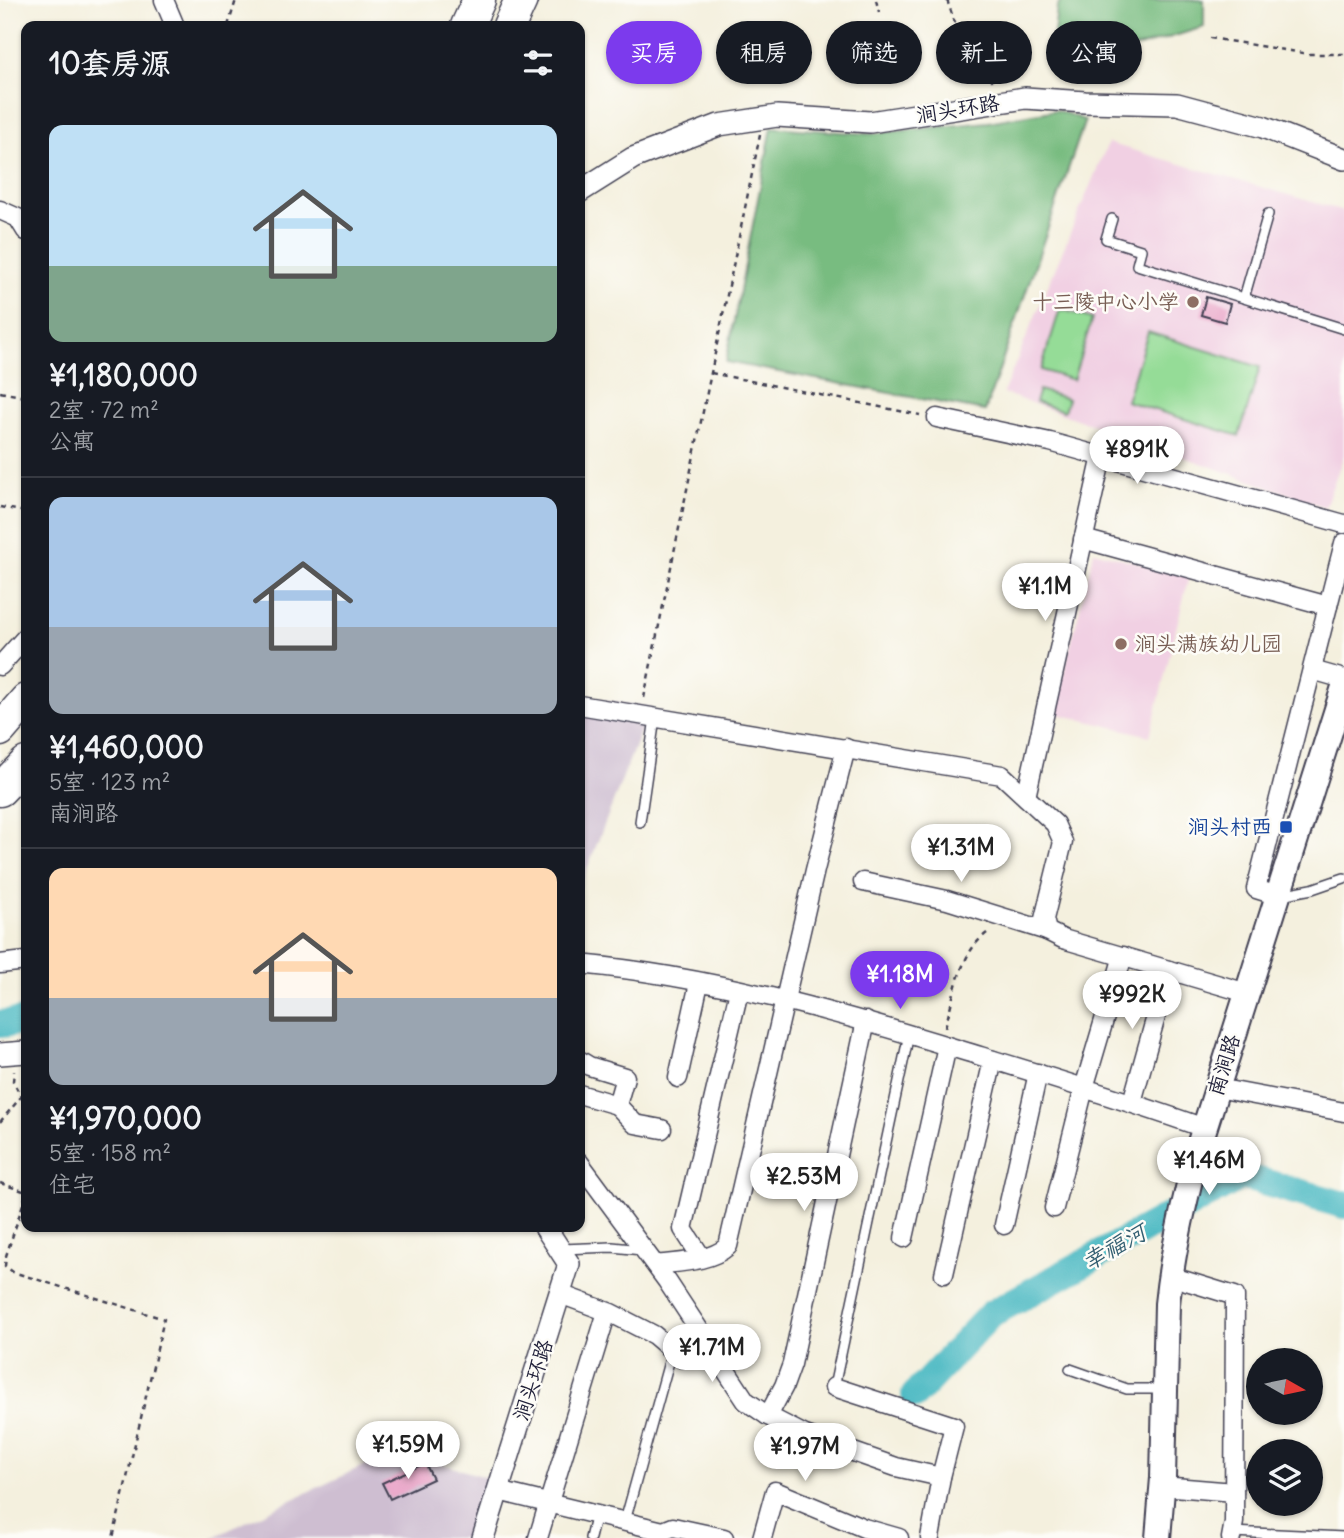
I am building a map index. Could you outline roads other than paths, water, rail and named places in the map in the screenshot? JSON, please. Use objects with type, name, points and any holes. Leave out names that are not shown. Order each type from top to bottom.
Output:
[{"type":"highway","points":[[469,21],[479,0]]},
{"type":"highway","points":[[511,21],[521,0]]},
{"type":"highway","points":[[0,730],[21,706]]},
{"type":"highway","points":[[0,790],[21,769]]},
{"type":"main road","name":"南涧路","points":[[1158,1538],[1166,1390],[1167,1304],[1170,1276],[1196,1155],[1344,687]]},
{"type":"street","points":[[164,0],[173,21]]},
{"type":"street","name":"涧头环路","points":[[585,188],[633,158],[719,125],[777,116],[870,122],[1025,98],[1177,104],[1263,127],[1344,159]]},
{"type":"street","points":[[0,210],[18,218],[21,223]]},
{"type":"street","points":[[937,418],[1050,442],[1344,524]]},
{"type":"street","points":[[1026,797],[1102,456]]},
{"type":"street","points":[[1083,539],[1328,606]]},
{"type":"street","points":[[1278,896],[1256,889],[1344,543]]},
{"type":"street","points":[[0,666],[21,643]]},
{"type":"street","points":[[1312,670],[1344,679]]},
{"type":"street","points":[[585,706],[1002,775],[1055,824],[1063,842],[1044,919],[1047,931]]},
{"type":"street","points":[[650,1258],[702,1258],[722,1252],[728,1246],[846,748]]},
{"type":"street","points":[[863,882],[947,900],[1047,931],[1063,939],[1247,993]]},
{"type":"street","points":[[1054,1208],[1084,1088],[1123,956]]},
{"type":"street","points":[[0,964],[21,962]]},
{"type":"street","points":[[585,964],[639,969],[866,1021],[1132,1102],[1204,1128]]},
{"type":"street","points":[[1132,1102],[1169,970]]},
{"type":"street","points":[[678,1078],[699,983]]},
{"type":"street","points":[[702,1258],[683,1229],[739,991]]},
{"type":"street","points":[[768,1416],[792,1364],[866,1021]]},
{"type":"street","points":[[904,1238],[944,1045]]},
{"type":"street","points":[[944,1274],[993,1059]]},
{"type":"street","points":[[585,1064],[625,1077],[617,1105]]},
{"type":"street","points":[[1004,1225],[1038,1073]]},
{"type":"street","points":[[1217,1088],[1344,1112]]},
{"type":"street","points":[[585,1096],[617,1105],[635,1124],[662,1129]]},
{"type":"street","points":[[585,1170],[650,1258],[746,1401],[805,1435],[896,1467],[941,1477]]},
{"type":"street","name":"涧头环路","points":[[483,1538],[569,1264],[567,1248],[550,1232]]},
{"type":"street","points":[[1170,1276],[1235,1296],[1232,1535]]},
{"type":"street","points":[[560,1294],[607,1312],[654,1335],[677,1355]]},
{"type":"street","points":[[538,1538],[607,1312]]},
{"type":"street","points":[[834,1387],[954,1426],[930,1538]]},
{"type":"street","points":[[1162,1486],[1234,1492]]},
{"type":"street","points":[[498,1491],[663,1531],[673,1527],[724,1538]]},
{"type":"street","points":[[762,1538],[775,1491],[864,1528],[899,1538]]},
{"type":"lane","points":[[1244,298],[1268,214]]},
{"type":"lane","points":[[1112,219],[1106,239],[1141,250],[1137,265],[1344,329]]},
{"type":"lane","points":[[640,822],[648,716]]},
{"type":"lane","points":[[1278,896],[1312,889],[1344,877]]},
{"type":"lane","points":[[834,1387],[909,1034]]},
{"type":"lane","points":[[567,1248],[612,1247],[650,1258]]},
{"type":"lane","points":[[625,1521],[677,1355]]},
{"type":"lane","points":[[1070,1369],[1127,1388],[1166,1390]]},
{"type":"lane","points":[[590,1538],[596,1514]]},
{"type":"lane","points":[[1232,1535],[1344,1536]]},
{"type":"waterway","name":"幸福河","points":[[0,1024],[21,1022]]},
{"type":"waterway","name":"幸福河","points":[[915,1395],[991,1314],[1242,1176],[1344,1205]]},
{"type":"place","name":"十三陵中心小学","points":[[1193,302]]},
{"type":"place","name":"涧头满族幼儿园","points":[[1121,644]]},
{"type":"place","name":"涧头村西","points":[[1286,827]]}]
